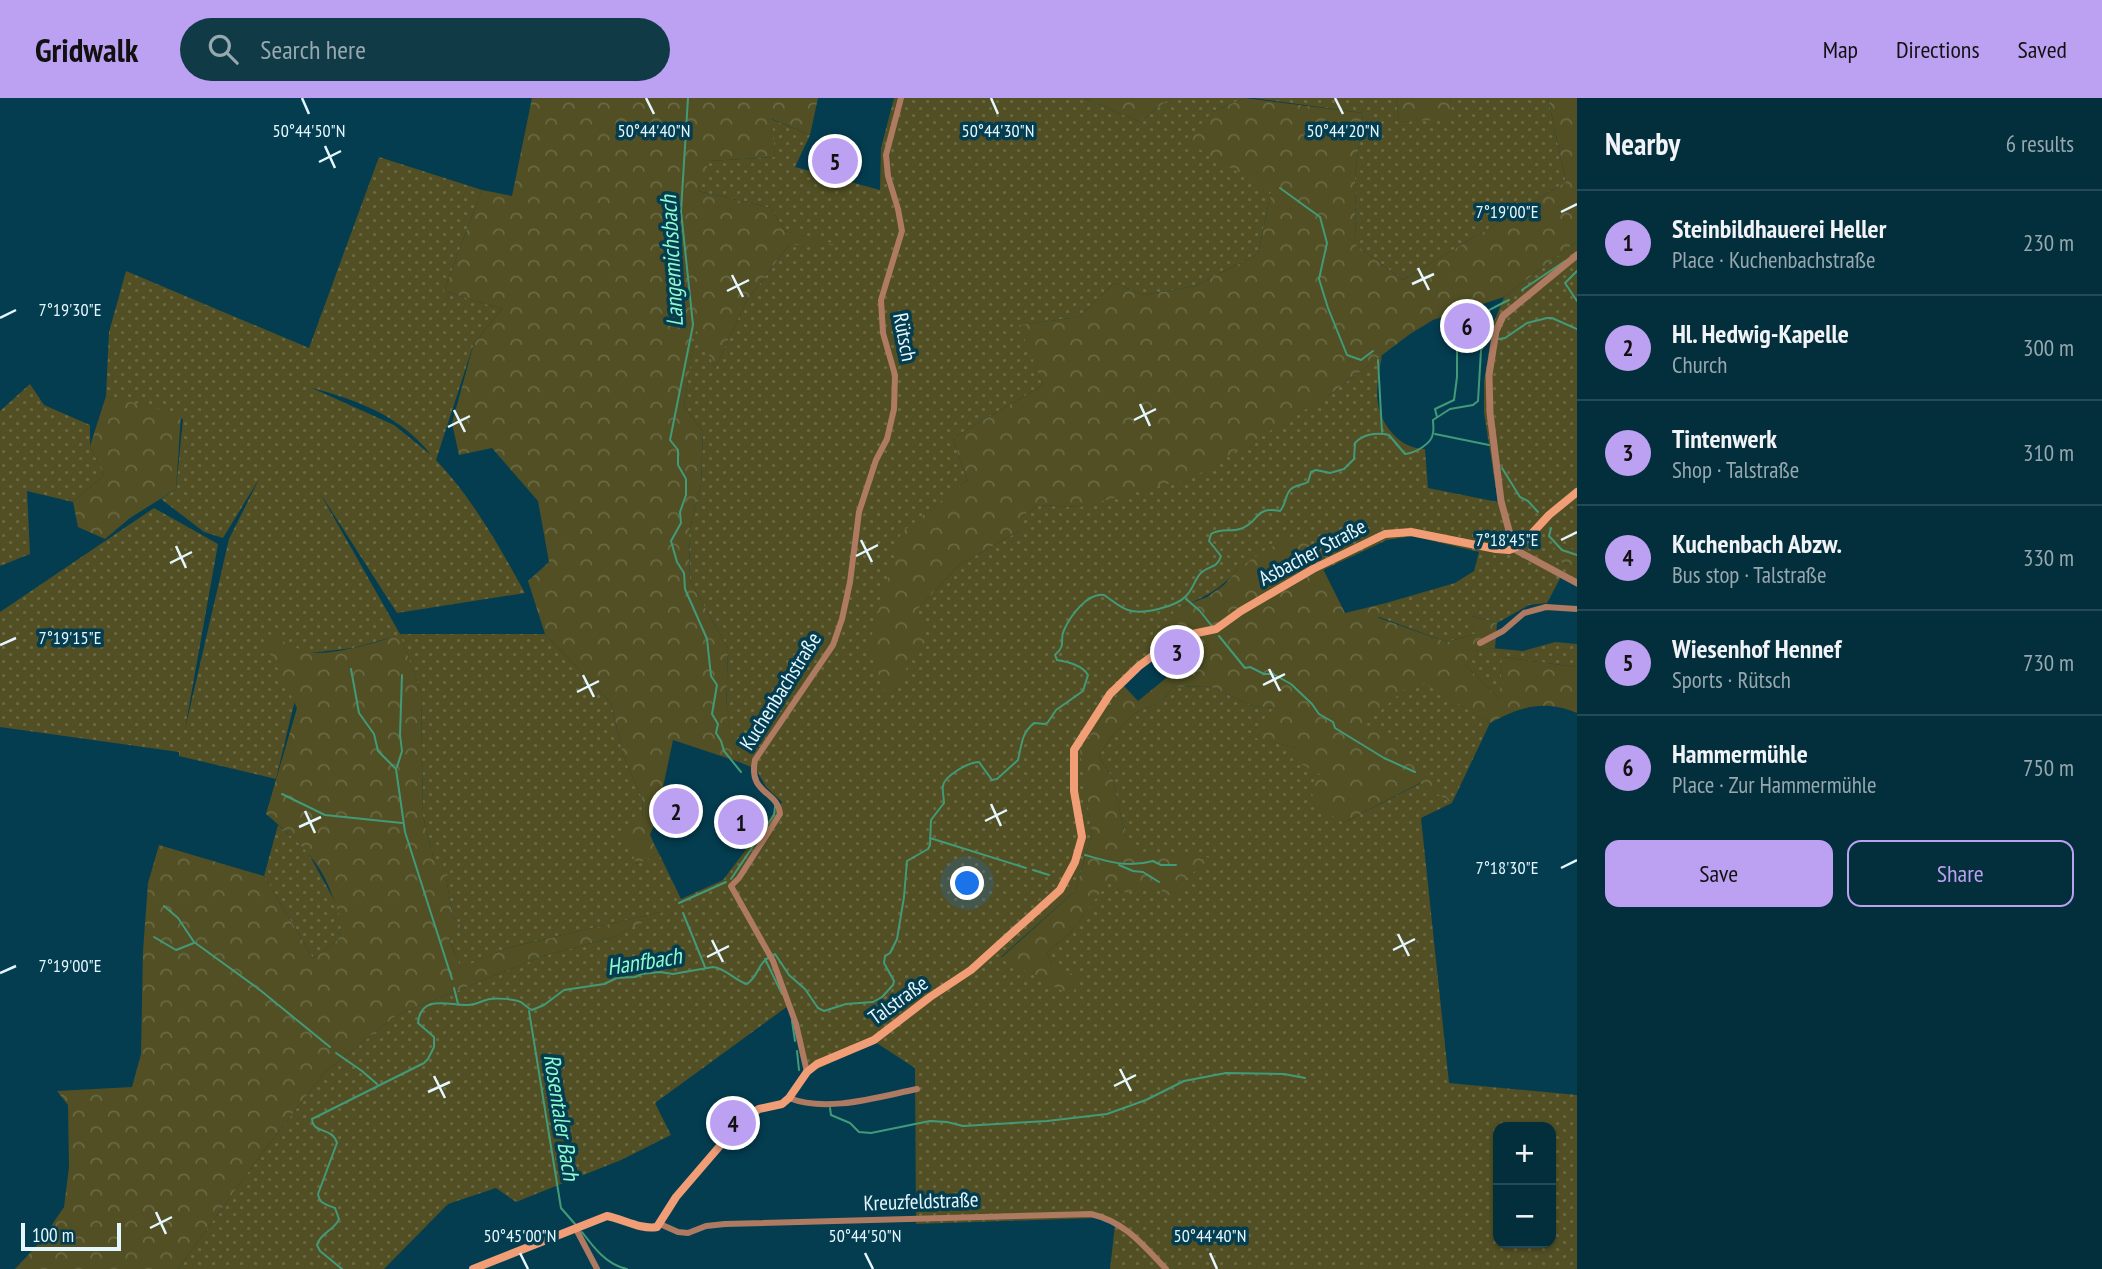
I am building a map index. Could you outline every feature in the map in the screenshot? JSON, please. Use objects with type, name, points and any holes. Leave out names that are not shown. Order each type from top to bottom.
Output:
[{"type":"main road","points":[[1514,549],[1577,492]]},
{"type":"main road","name":"Asbacher Straße","points":[[1216,629],[1241,611],[1313,569],[1385,534],[1411,532],[1504,551],[1514,549]]},
{"type":"main road","name":"Talstraße","points":[[789,1098],[807,1072],[817,1064],[874,1040],[971,970],[1060,890],[1075,862],[1082,837],[1074,791],[1074,750],[1110,694],[1139,666],[1178,637],[1216,629]]},
{"type":"main road","points":[[473,1269],[607,1216],[654,1228],[660,1224],[676,1197],[743,1119],[759,1110],[782,1104],[789,1098]]},
{"type":"street","name":"Rütsch","points":[[854,541],[859,512],[876,460],[887,439],[894,409],[895,375],[883,333],[881,300],[902,231],[888,176],[886,155],[901,98]]},
{"type":"street","points":[[1577,255],[1503,316],[1496,331],[1489,375],[1490,413],[1501,501],[1514,549],[1577,583]]},
{"type":"street","name":"Kuchenbachstraße","points":[[807,1072],[796,1024],[773,961],[731,886],[739,878],[780,814],[777,803],[760,788],[755,779],[755,760],[832,645],[842,619],[850,582],[854,541]]},
{"type":"street","points":[[1480,643],[1503,631],[1524,613],[1546,607],[1577,609]]},
{"type":"street","points":[[789,1098],[803,1103],[852,1103],[917,1089]]},
{"type":"street","name":"Kreuzfeldstraße","points":[[660,1224],[678,1232],[688,1233],[706,1226],[725,1224],[1091,1214],[1121,1225],[1166,1269]]},
{"type":"street","points":[[576,1229],[597,1269]]},
{"type":"green space","points":[[532,98],[818,98],[810,135],[772,119],[775,157],[709,161],[698,191],[771,208],[785,231],[840,245],[789,245],[746,302],[715,368],[696,329],[684,406],[703,432],[701,485],[689,532],[690,581],[728,648],[726,713],[739,762],[673,740],[656,820],[650,835],[658,853],[637,864],[624,836],[643,818],[642,798],[623,755],[611,703],[545,634],[528,581],[549,562],[538,501],[492,448],[459,455],[452,423],[474,343],[502,309],[444,291],[482,190],[512,196]]},
{"type":"green space","points":[[894,98],[1084,98],[1140,122],[1170,98],[1245,98],[1212,112],[1271,192],[1258,254],[1195,286],[1144,295],[1114,283],[1079,317],[1020,325],[1043,385],[953,438],[967,480],[901,534],[917,610],[959,565],[1021,530],[1021,517],[1039,505],[1080,507],[1328,396],[1382,355],[1377,387],[1381,415],[1399,440],[1425,449],[1428,488],[1498,502],[1484,413],[1484,381],[1494,322],[1504,297],[1577,241],[1577,552],[1560,543],[1557,562],[1577,565],[1577,580],[1563,573],[1547,603],[1529,605],[1497,623],[1471,616],[1475,634],[1447,642],[1379,617],[1386,603],[1455,583],[1474,571],[1479,552],[1412,536],[1387,540],[1323,570],[1238,569],[1209,594],[1173,610],[1184,633],[1124,686],[1081,750],[1092,834],[1075,891],[1001,957],[1052,965],[1047,952],[1070,933],[1109,880],[1122,893],[1185,879],[1210,858],[1136,852],[1125,835],[1113,779],[1099,756],[1108,741],[1135,713],[1161,702],[1173,687],[1209,686],[1253,706],[1275,708],[1249,736],[1297,748],[1320,774],[1343,823],[1421,783],[1449,801],[1364,724],[1417,678],[1490,723],[1452,803],[1421,818],[1449,1083],[1438,1082],[1577,1095],[1577,1269],[1110,1269],[1115,1225],[1096,1218],[916,1224],[915,1068],[875,1042],[811,1072],[788,1006],[655,1103],[671,1135],[621,1160],[516,1202],[496,1188],[448,1204],[384,1269],[178,1269],[325,1072],[397,1015],[543,956],[614,937],[661,912],[507,948],[461,969],[449,938],[463,928],[453,917],[446,878],[434,861],[423,816],[421,693],[400,635],[353,648],[311,653],[295,700],[276,779],[179,756],[179,752],[0,727],[0,612],[154,508],[218,544],[185,729],[229,539],[259,479],[223,538],[204,532],[161,499],[176,489],[183,419],[106,396],[109,332],[126,271],[309,348],[379,157],[482,190],[444,291],[502,309],[474,343],[436,460],[474,507],[525,593],[397,613],[320,493],[400,634],[545,634],[611,703],[623,755],[642,798],[643,818],[636,864],[658,853],[650,835],[681,899],[723,880],[782,802],[766,787],[756,769],[739,762],[726,714],[728,648],[690,581],[689,532],[701,485],[703,432],[684,406],[696,327],[715,368],[746,302],[789,245],[836,245],[785,231],[771,208],[698,191],[708,161],[775,157],[771,119],[810,135],[795,167],[880,190],[881,148]],"holes":[[[312,388],[346,398],[393,420],[407,430],[431,455],[394,425]]]},
{"type":"green space","points":[[1084,98],[1170,98],[1140,122]]},
{"type":"green space","points":[[1245,98],[1363,113],[1355,175],[1356,245],[1403,280],[1566,182],[1548,98],[1577,98],[1577,241],[1504,297],[1433,320],[1410,334],[1328,396],[1194,477],[1080,507],[1039,505],[1021,517],[1021,530],[959,565],[917,610],[927,639],[887,696],[868,647],[901,533],[967,480],[953,438],[1043,385],[1019,325],[1079,317],[1114,283],[1144,295],[1195,286],[1258,254],[1271,192],[1186,141],[1212,112]]},
{"type":"green space","points":[[1253,98],[1396,98],[1399,122],[1452,118],[1450,98],[1548,98],[1566,182],[1403,280],[1356,245],[1355,175],[1363,113]]},
{"type":"green space","points":[[1396,98],[1450,98],[1453,119],[1399,122]]},
{"type":"green space","points":[[814,146],[861,158],[857,177],[809,165]]},
{"type":"green space","points":[[30,384],[44,405],[90,425],[90,446],[104,475],[73,502],[27,491],[30,554],[0,566],[0,411]]},
{"type":"green space","points":[[106,396],[181,414],[176,489],[130,518],[105,539],[78,527],[73,502],[104,475],[90,446]]},
{"type":"green space","points":[[1302,533],[1345,613],[1386,603],[1379,618],[1447,642],[1475,634],[1470,616],[1497,623],[1495,649],[1475,651],[1466,666],[1500,699],[1502,657],[1577,667],[1577,713],[1554,706],[1532,707],[1490,723],[1417,679],[1365,724],[1393,736],[1452,803],[1420,783],[1343,823],[1324,810],[1309,790],[1320,774],[1295,761],[1297,748],[1248,736],[1274,708],[1253,706],[1209,686],[1173,687],[1161,702],[1135,713],[1108,741],[1099,756],[1113,779],[1125,835],[1136,851],[1211,858],[1185,879],[1174,898],[1155,887],[1122,893],[1109,881],[1070,933],[1047,952],[1052,965],[1079,977],[1072,996],[1001,958],[1075,891],[1092,834],[1080,750],[1124,686],[1138,701],[1193,656],[1172,610],[1207,597],[1263,551]]},
{"type":"green space","points":[[1560,543],[1577,552],[1577,565],[1557,562],[1552,549]]},
{"type":"green space","points":[[258,629],[295,647],[317,653],[354,648],[400,634],[421,693],[423,816],[434,861],[450,869],[446,878],[453,917],[463,928],[449,939],[461,968],[507,948],[665,911],[614,937],[543,956],[397,1015],[325,1072],[178,1269],[15,1269],[41,1241],[64,1207],[69,1167],[68,1105],[57,1091],[132,1087],[141,1054],[143,951],[148,883],[159,845],[264,876],[313,958],[338,940],[340,917],[323,875],[299,843],[266,814],[297,708]]},
{"type":"green space","points":[[1555,642],[1577,644],[1577,667],[1502,657],[1501,700],[1466,666],[1474,651],[1491,648],[1523,651]]},
{"type":"green space","points":[[278,825],[306,849],[338,907],[342,924],[338,940],[313,958],[264,876]]},
{"type":"waterway","name":"Langemichsbach","points":[[688,98],[681,211],[693,325],[670,440],[678,450],[678,465],[686,479],[686,495],[680,512],[681,523],[671,541],[677,562],[684,573],[685,589],[707,639],[711,676],[717,685],[712,714],[718,724],[716,733],[724,751],[741,772]]},
{"type":"waterway","points":[[1280,188],[1320,217],[1327,243],[1319,279],[1347,355],[1361,360],[1373,351]]},
{"type":"waterway","points":[[1522,290],[1565,261]]},
{"type":"waterway","name":"Hanfbach","points":[[1577,271],[1565,283],[1577,301]]},
{"type":"waterway","points":[[1474,318],[1509,300]]},
{"type":"waterway","name":"Hanfbach","points":[[1499,339],[1505,338],[1527,323],[1547,318],[1577,329]]},
{"type":"waterway","name":"Hanfbach","points":[[342,1269],[320,1251],[317,1245],[321,1237],[339,1219],[335,1208],[322,1202],[318,1194],[337,1143],[331,1134],[316,1127],[312,1119],[424,1063],[434,1047],[434,1037],[418,1023],[425,1008],[437,1003],[468,1005],[500,999],[520,1002],[532,1010],[544,1005],[564,990],[604,984],[617,978],[642,974],[673,974],[713,967],[747,984],[764,961],[775,954],[789,975],[805,989],[818,1008],[824,1011],[846,1004],[873,1002],[882,997],[894,981],[884,963],[885,956],[890,953],[897,939],[907,861],[928,849],[930,845],[931,820],[944,803],[944,782],[958,770],[979,762],[992,780],[997,779],[1018,760],[1023,740],[1030,727],[1034,723],[1048,722],[1056,710],[1083,691],[1088,675],[1074,664],[1057,660],[1055,655],[1061,648],[1067,624],[1080,606],[1098,595],[1104,595],[1122,607],[1134,611],[1150,611],[1175,604],[1188,593],[1201,573],[1219,560],[1221,556],[1209,541],[1211,534],[1246,526],[1265,511],[1280,511],[1289,491],[1308,482],[1311,472],[1316,470],[1330,473],[1344,469],[1354,459],[1355,443],[1362,438],[1375,434],[1389,435],[1405,454],[1422,447],[1432,437],[1433,420],[1450,409],[1473,405],[1478,401],[1481,350],[1488,340],[1493,338]]},
{"type":"waterway","points":[[1437,417],[1435,409],[1454,400],[1457,347]]},
{"type":"waterway","points":[[1378,360],[1382,432]]},
{"type":"waterway","points":[[1435,434],[1489,445]]},
{"type":"waterway","points":[[1502,468],[1520,497],[1538,512]]},
{"type":"waterway","points":[[1551,528],[1549,536],[1562,550],[1577,555]]},
{"type":"waterway","points":[[1186,599],[1211,625]]},
{"type":"waterway","points":[[1219,636],[1245,668],[1273,674],[1291,684],[1319,714],[1333,722],[1335,728],[1384,758],[1415,772]]},
{"type":"waterway","points":[[351,669],[359,713],[374,734],[378,751],[396,769],[405,832],[452,979]]},
{"type":"waterway","points":[[397,767],[402,751],[402,675]]},
{"type":"waterway","points":[[282,794],[325,815],[402,823]]},
{"type":"waterway","name":"Langemichsbach","points":[[731,879],[774,815],[775,807]]},
{"type":"waterway","points":[[930,838],[1026,868]]},
{"type":"waterway","points":[[1085,855],[1119,863],[1153,861],[1161,865],[1176,865]]},
{"type":"waterway","points":[[1119,865],[1143,872],[1159,882]]},
{"type":"waterway","points":[[1033,870],[1049,875]]},
{"type":"waterway","name":"Langemichsbach","points":[[679,903],[726,882]]},
{"type":"waterway","points":[[164,906],[178,918],[194,942],[260,990],[330,1047]]},
{"type":"waterway","name":"Langemichsbach","points":[[683,913],[705,967]]},
{"type":"waterway","points":[[154,937],[176,950],[194,943]]},
{"type":"waterway","points":[[765,959],[782,994]]},
{"type":"waterway","points":[[454,988],[458,1004]]},
{"type":"waterway","name":"Rosentaler Bach","points":[[529,1011],[561,1208],[575,1224]]},
{"type":"waterway","points":[[792,1021],[795,1041]]},
{"type":"waterway","points":[[797,1051],[799,1070]]},
{"type":"waterway","points":[[336,1053],[377,1084]]},
{"type":"waterway","points":[[830,1108],[831,1115],[850,1123],[859,1132],[871,1133],[930,1121],[963,1126],[1107,1114],[1146,1100],[1184,1081],[1226,1073],[1284,1074],[1305,1078]]},
{"type":"waterway","name":"Rosentaler Bach","points":[[582,1232],[607,1260],[627,1269]]},
{"type":"place","name":"Wiesenhof Hennef","points":[[835,161]]},
{"type":"place","name":"Hammermühle","points":[[1467,326]]},
{"type":"place","name":"Tintenwerk","points":[[1177,652]]},
{"type":"place","name":"Hl. Hedwig-Kapelle","points":[[676,811]]},
{"type":"place","name":"Steinbildhauerei Heller","points":[[741,822]]},
{"type":"place","name":"Kuchenbach Abzw.","points":[[733,1123]]}]
